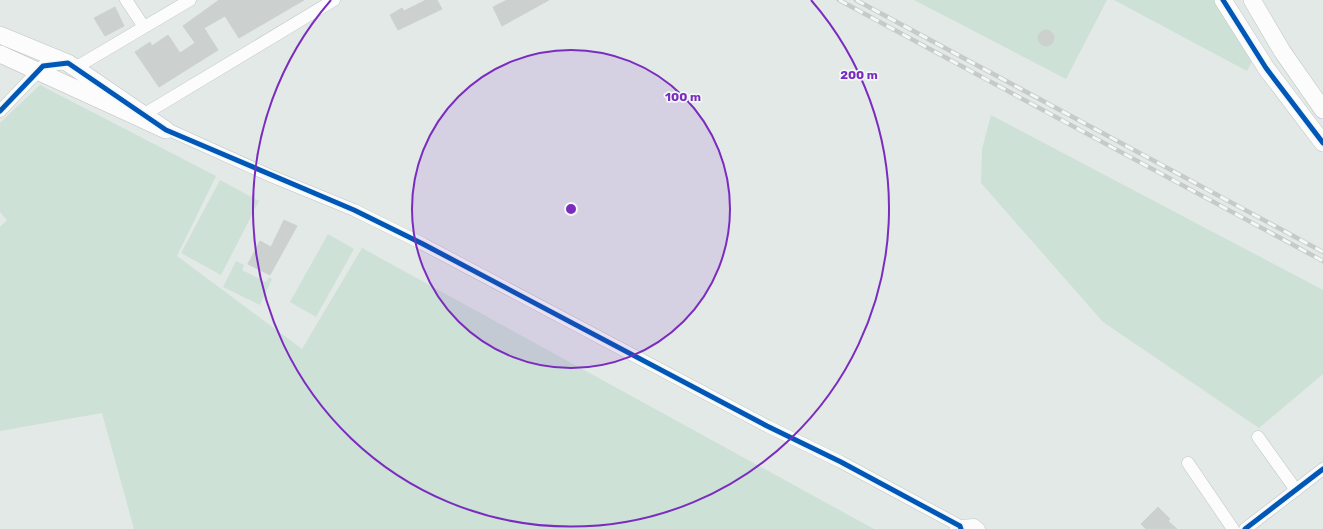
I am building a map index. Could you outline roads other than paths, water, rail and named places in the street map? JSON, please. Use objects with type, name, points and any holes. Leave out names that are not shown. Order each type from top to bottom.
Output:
[{"type":"street","points":[[126,0],[144,27]]},
{"type":"street","points":[[144,114],[334,0]]},
{"type":"street","points":[[1223,0],[1266,68],[1323,143]]},
{"type":"street","points":[[1235,0],[1273,64],[1323,131]]},
{"type":"street","points":[[1252,0],[1282,51],[1323,110]]},
{"type":"street","points":[[1264,0],[1300,62],[1323,95]]},
{"type":"street","points":[[0,111],[43,66],[71,66],[144,27],[186,1]]},
{"type":"street","points":[[0,35],[71,66],[166,130]]},
{"type":"street","points":[[0,54],[166,130],[354,210],[423,244],[767,426],[841,462],[959,528],[974,525],[979,529]]},
{"type":"street","points":[[71,66],[166,130]]},
{"type":"street","points":[[1258,437],[1296,490]]},
{"type":"street","points":[[1188,463],[1233,529]]},
{"type":"street","points":[[1245,529],[1323,469]]},
{"type":"railway","points":[[839,0],[1323,261]]},
{"type":"railway","points":[[856,0],[1323,252]]}]
